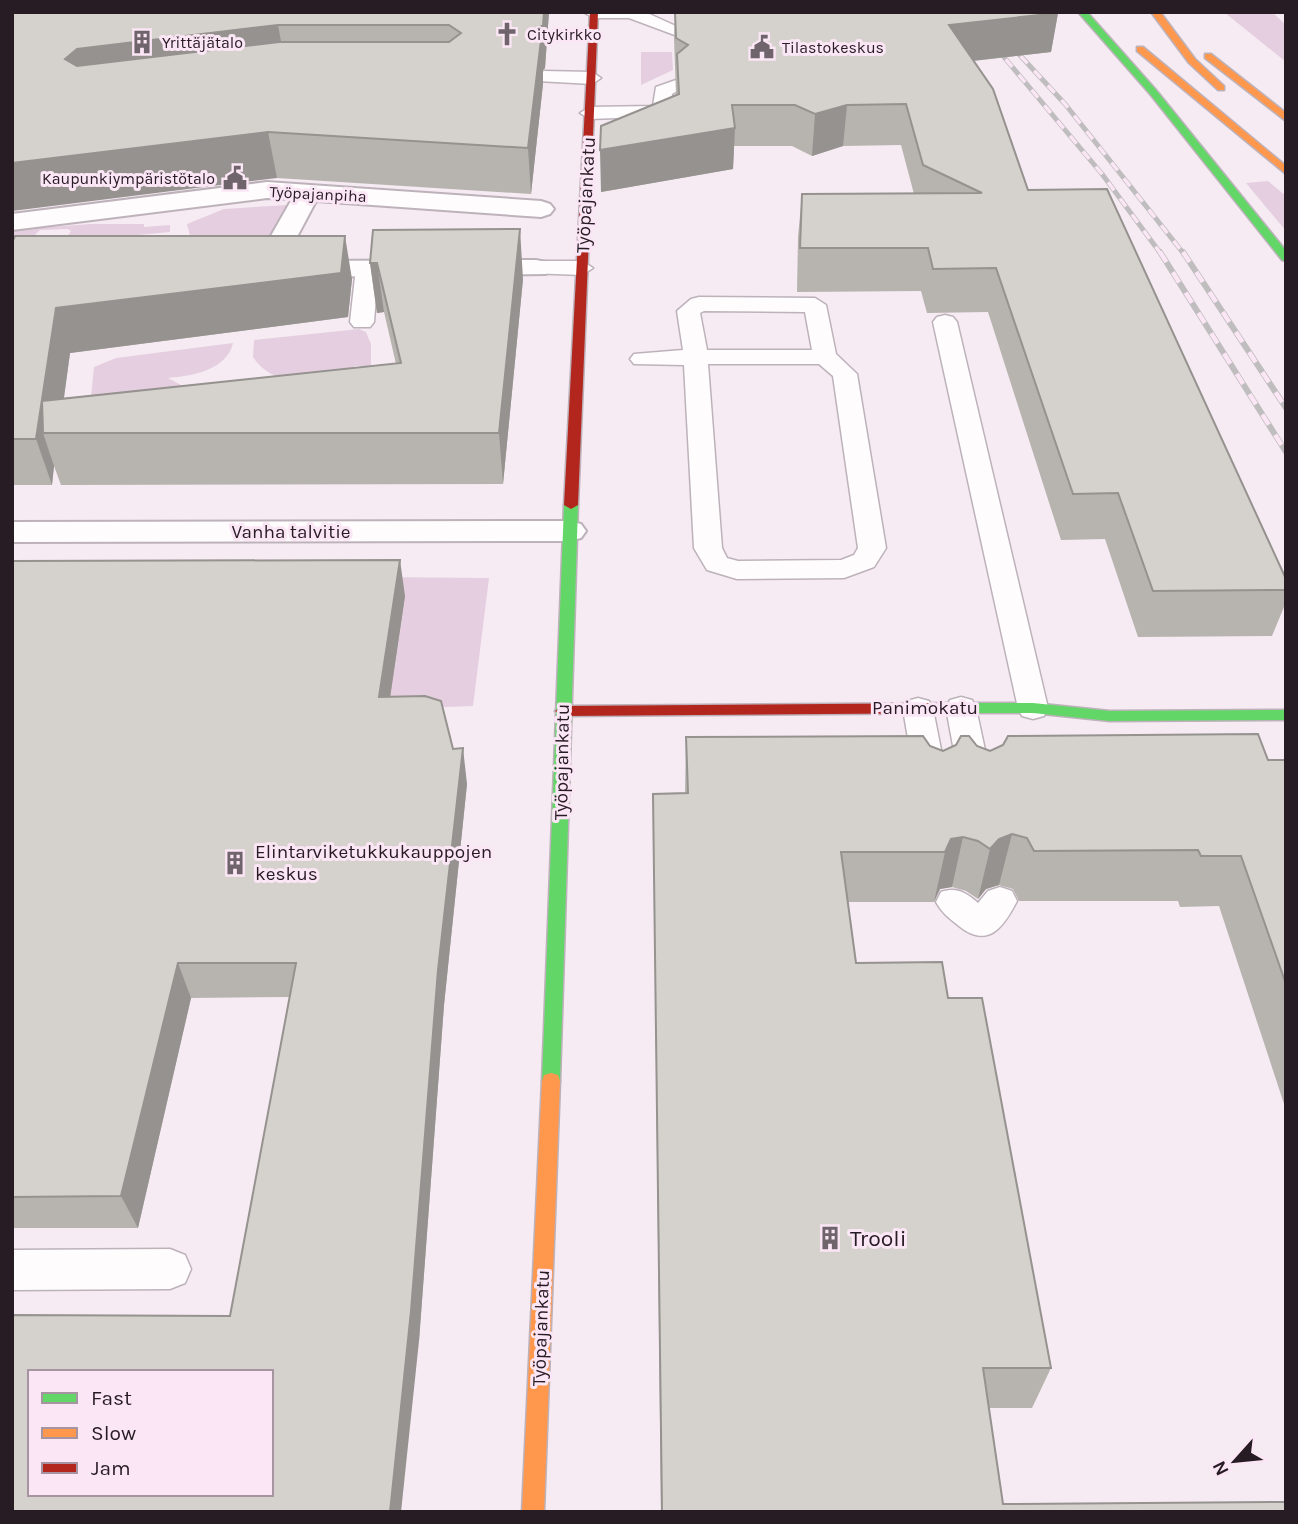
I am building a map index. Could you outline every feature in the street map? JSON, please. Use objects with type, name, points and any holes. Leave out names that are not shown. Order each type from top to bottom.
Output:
[{"type":"street","points":[[1082,12],[1153,92],[1286,258]]},
{"type":"street","points":[[1096,12],[1286,172]]},
{"type":"street","points":[[1155,12],[1286,118]]},
{"type":"street","points":[[1155,12],[1192,61],[1233,99]]},
{"type":"street","name":"Työpajankatu","points":[[533,1512],[559,898],[569,531],[594,13]]},
{"type":"street","points":[[1241,82],[1286,104]]},
{"type":"street","name":"Työpajanpiha","points":[[12,222],[174,213],[267,190],[541,209]]},
{"type":"street","points":[[266,269],[308,193]]},
{"type":"street","points":[[239,269],[536,268]]},
{"type":"street","name":"Vanha talvitie","points":[[12,532],[569,531]]},
{"type":"street","name":"Panimokatu","points":[[563,711],[1032,708],[1110,716],[1286,715]]},
{"type":"lane","points":[[594,13],[631,13],[680,32]]},
{"type":"lane","points":[[544,78],[592,78]]},
{"type":"lane","points":[[664,138],[663,91],[676,86]]},
{"type":"lane","points":[[590,113],[663,112]]},
{"type":"lane","points":[[362,322],[367,268]]},
{"type":"lane","points":[[536,268],[582,268]]},
{"type":"lane","points":[[699,304],[815,305],[825,357],[845,374],[872,548],[864,561],[844,569],[737,570],[717,564],[708,548],[696,357],[688,311],[699,304]]},
{"type":"lane","points":[[945,322],[1032,708]]},
{"type":"lane","points":[[642,359],[825,357]]},
{"type":"lane","points":[[961,708],[977,787]]},
{"type":"lane","points":[[918,709],[932,787]]},
{"type":"lane","points":[[953,902],[981,924],[1000,901]]},
{"type":"lane","points":[[12,1270],[170,1269]]},
{"type":"shaded area","points":[[1224,12],[1272,12],[1286,25],[1286,62]]},
{"type":"shaded area","points":[[641,52],[672,52],[673,70],[641,85]]},
{"type":"shaded area","points":[[1268,181],[1286,196],[1286,231],[1246,183]]},
{"type":"shaded area","points":[[287,205],[261,258],[196,258],[187,224],[224,209]]},
{"type":"shaded area","points":[[90,224],[144,224],[144,227],[170,225],[170,232],[64,242],[71,231],[68,229],[40,230],[12,257],[12,230]]},
{"type":"shaded area","points":[[359,329],[366,332],[371,344],[371,366],[354,366],[356,375],[314,381],[287,379],[263,368],[253,357],[254,340]]},
{"type":"shaded area","points":[[233,343],[224,360],[207,370],[168,378],[190,390],[88,427],[94,367],[116,358]]},
{"type":"shaded area","points":[[373,577],[489,578],[473,706],[389,709]]},
{"type":"building","points":[[12,12],[544,12],[543,25],[530,33],[532,38],[541,40],[528,148],[268,132],[12,163]],"holes":[[[278,25],[449,25],[461,33],[449,42],[279,42],[77,66],[65,59],[77,49]]]},
{"type":"building","points":[[675,12],[1057,12],[949,25],[993,89],[1028,190],[1107,189],[1286,579],[1286,590],[1153,591],[1118,493],[1073,494],[996,268],[933,269],[928,248],[800,248],[802,194],[982,193],[923,165],[906,104],[847,105],[815,114],[795,105],[732,105],[735,128],[600,150],[601,126],[679,94],[677,54],[688,45],[676,38]]},
{"type":"building","points":[[520,229],[499,433],[43,433],[42,401],[401,363],[377,263],[370,263],[373,230]]},
{"type":"building","points":[[15,236],[345,236],[341,273],[56,308],[36,439],[12,439],[12,242]]},
{"type":"building","name":"Elintarviketukkukauppojen keskus","points":[[400,560],[379,697],[425,696],[441,701],[453,749],[463,748],[438,970],[411,1311],[390,1512],[12,1512],[12,1315],[230,1316],[296,963],[178,963],[121,1196],[12,1197],[12,561]]},
{"type":"building","name":"Trooli","points":[[1258,734],[1268,760],[1286,760],[1286,984],[1241,856],[1201,856],[1198,850],[1034,851],[1027,838],[1012,834],[999,839],[990,849],[978,841],[963,837],[951,839],[945,852],[841,852],[856,963],[942,962],[948,998],[982,998],[1051,1368],[983,1368],[1003,1504],[1286,1502],[1286,1512],[662,1512],[653,794],[688,793],[686,737],[923,736],[930,746],[943,751],[956,745],[961,736],[969,736],[977,746],[990,751],[1003,745],[1008,736]]},
{"type":"railway","points":[[980,12],[1065,104],[1184,254]]},
{"type":"railway","points":[[993,44],[1102,174],[1161,254]]},
{"type":"railway","points":[[1160,252],[1286,452]]},
{"type":"railway","points":[[1183,252],[1286,408]]},
{"type":"traffic: fast","points":[[1082,12],[1153,92],[1286,258]]},
{"type":"traffic: fast","points":[[551,1081],[571,505]]},
{"type":"traffic: fast","points":[[956,708],[1033,708],[1110,716],[1286,715]]},
{"type":"traffic: slow","points":[[1155,12],[1192,61],[1221,88]]},
{"type":"traffic: slow","points":[[1140,49],[1286,171]]},
{"type":"traffic: slow","points":[[1208,56],[1286,118]]},
{"type":"traffic: slow","points":[[533,1512],[551,1081]]},
{"type":"traffic: jam","points":[[571,505],[594,12]]},
{"type":"traffic: jam","points":[[563,711],[956,708]]},
{"type":"place","name":"Citykirkko","points":[[507,34]]},
{"type":"place","name":"Yrittäjätalo","points":[[142,42]]},
{"type":"place","name":"Tilastokeskus","points":[[762,47]]},
{"type":"place","name":"Kaupunkiympäristötalo","points":[[235,178]]},
{"type":"place","name":"Elintarviketukkukauppojen keskus","points":[[235,863]]},
{"type":"place","name":"Trooli","points":[[830,1238]]}]
